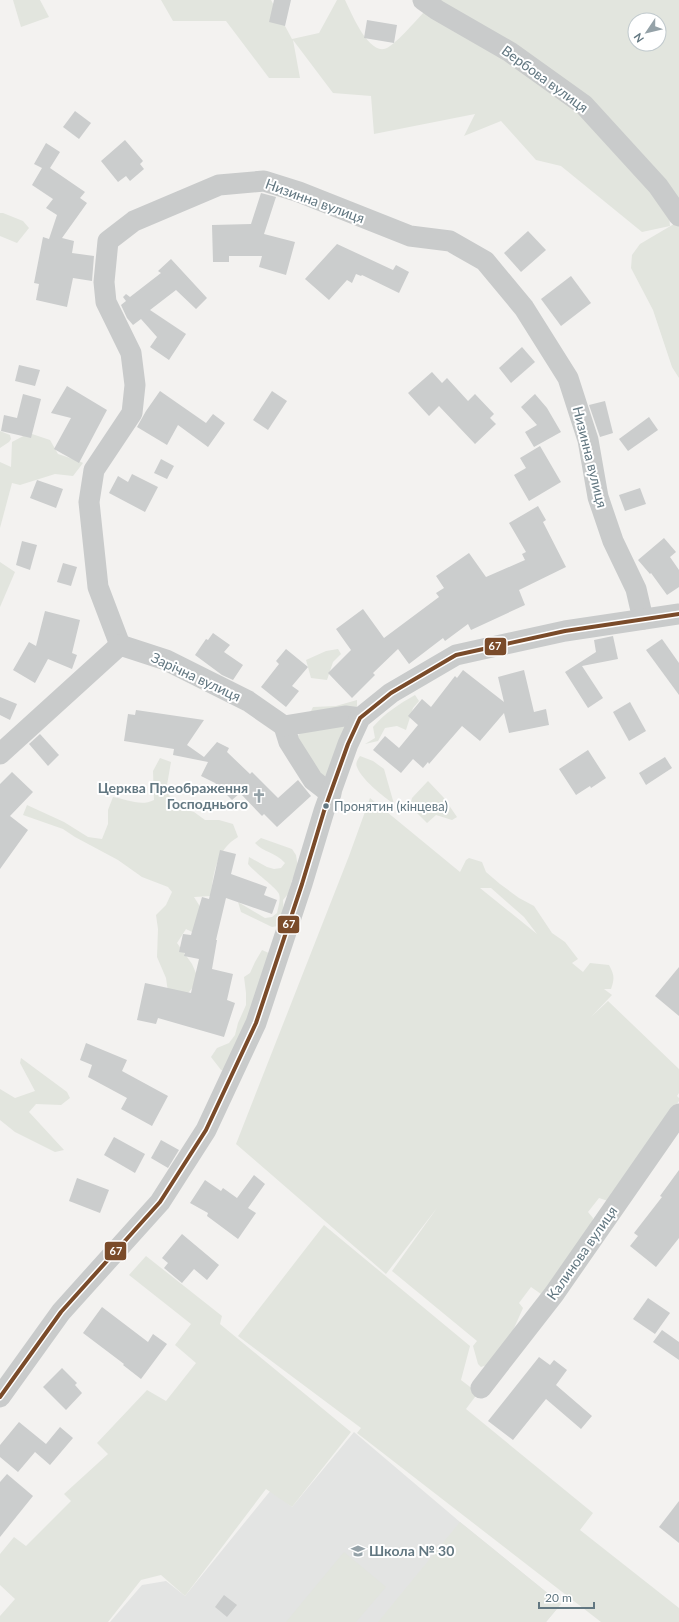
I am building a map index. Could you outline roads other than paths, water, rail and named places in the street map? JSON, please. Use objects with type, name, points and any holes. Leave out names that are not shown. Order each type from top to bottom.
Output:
[{"type":"street","name":"Вербова вулиця","points":[[423,0],[437,10],[510,52],[584,105],[658,186],[679,216]]},
{"type":"street","name":"Низинна вулиця","points":[[120,645],[98,587],[88,502],[94,470],[132,413],[135,385],[131,353],[107,306],[104,282],[108,242],[134,221],[219,185],[264,181],[299,192],[410,236],[450,241],[485,261],[524,308],[568,378],[588,440],[598,497],[613,541],[636,589],[643,619]]},
{"type":"street","points":[[0,1397],[61,1312],[160,1202],[206,1130],[256,1023],[348,744],[360,718],[391,693],[456,655],[565,631],[679,614]]},
{"type":"street","points":[[0,754],[120,645]]},
{"type":"street","name":"Зарічна вулиця","points":[[120,645],[166,660],[248,701],[284,726]]},
{"type":"street","points":[[331,794],[313,780],[289,742],[284,726],[345,716],[360,718]]},
{"type":"street","name":"Калинова вулиця","points":[[481,1388],[554,1294],[679,1114]]},
{"type":"place","name":"Церква Преображення Господнього","points":[[259,796]]},
{"type":"place","name":"Пронятин (кінцева)","points":[[326,806]]},
{"type":"place","name":"Школа № 30","points":[[358,1551]]}]
